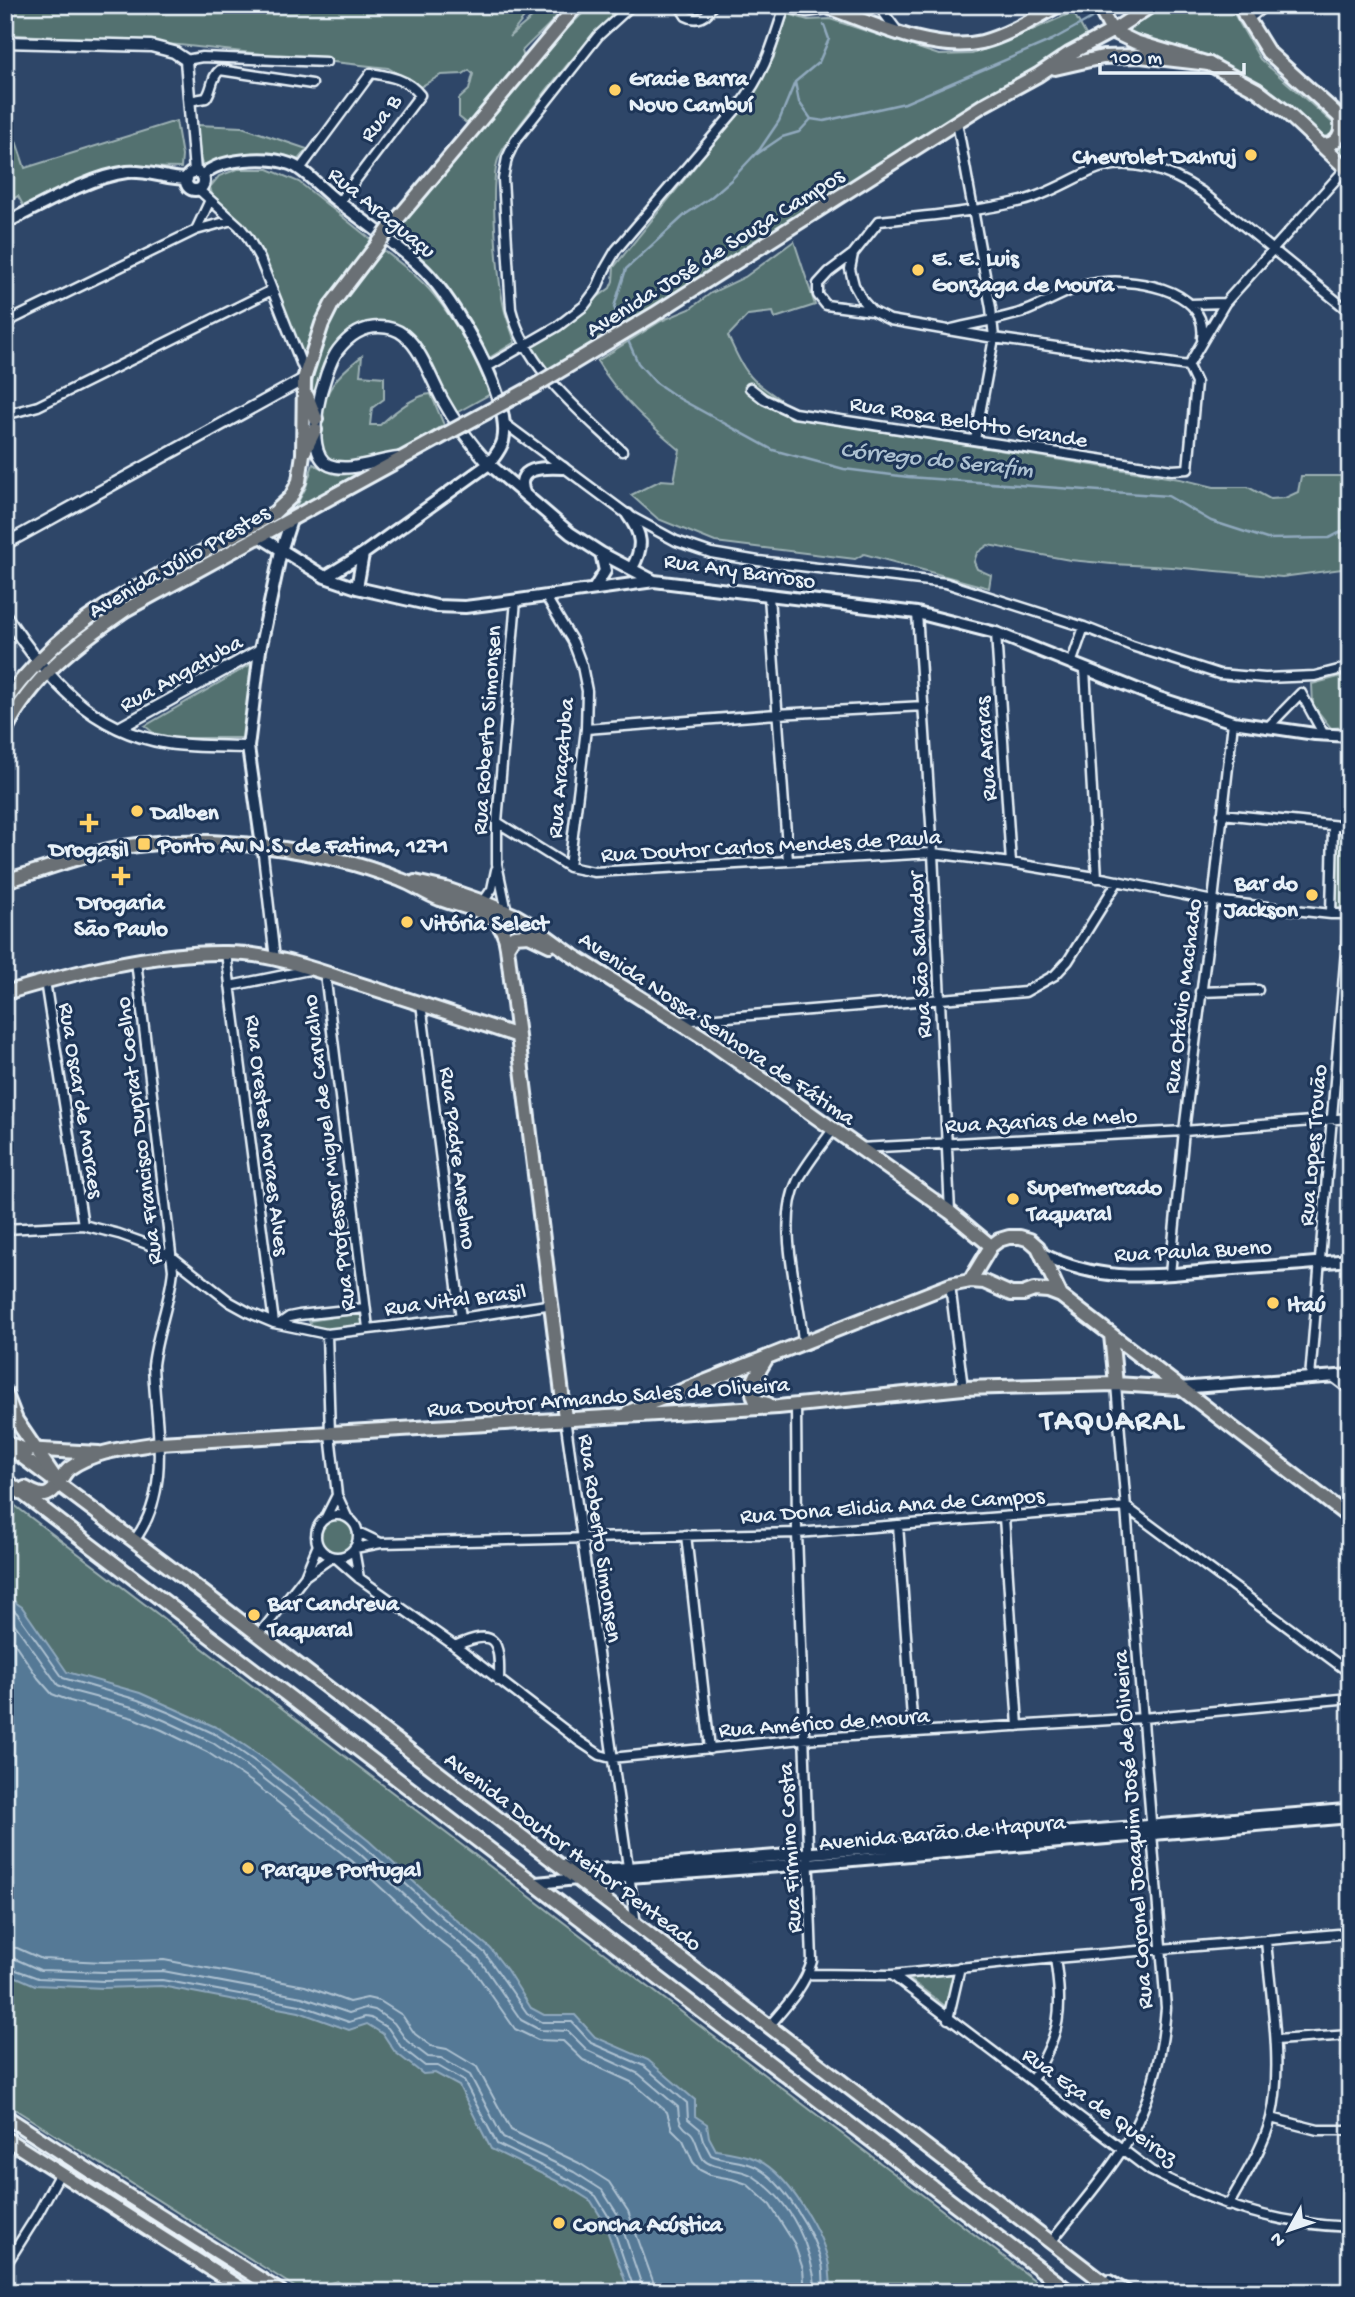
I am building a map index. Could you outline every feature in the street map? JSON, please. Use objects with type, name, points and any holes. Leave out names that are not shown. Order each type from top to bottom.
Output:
[{"type":"main road","points":[[303,454],[304,381],[322,324],[332,304],[385,234],[577,5]]},
{"type":"main road","points":[[826,7],[933,42],[958,44],[981,42],[998,36],[1059,5]]},
{"type":"main road","points":[[1098,5],[1109,26],[1135,42],[1209,64],[1257,90],[1286,112],[1348,168]]},
{"type":"main road","name":"Avenida José de Souza Campos","points":[[291,520],[533,387],[653,315],[957,122],[1038,75],[1109,26],[1152,5]]},
{"type":"main road","points":[[1244,12],[1268,52],[1345,121],[1339,137],[1329,144],[1320,145]]},
{"type":"main road","points":[[1038,75],[1051,69],[1103,57],[1140,56],[1209,64]]},
{"type":"main road","name":"Rua Araguaçu","points":[[195,175],[245,159],[289,163],[410,257],[437,284],[487,366],[504,423]]},
{"type":"main road","points":[[5,223],[83,185],[128,172],[195,175],[204,184],[198,189]]},
{"type":"main road","points":[[303,454],[316,424],[304,381]]},
{"type":"main road","points":[[325,577],[363,555],[489,464],[503,443],[504,423]]},
{"type":"main road","name":"Avenida Júlio Prestes","points":[[5,731],[43,667],[72,630],[119,599],[274,513],[288,501],[299,481],[303,454]]},
{"type":"main road","name":"Rua Ary Barroso","points":[[489,464],[570,533],[654,581],[917,613],[996,632],[1156,697],[1233,722],[1350,736]]},
{"type":"main road","points":[[527,497],[522,488],[523,479],[532,469],[542,466],[563,468]]},
{"type":"main road","points":[[628,515],[638,528],[642,543],[632,568]]},
{"type":"main road","points":[[262,846],[248,747],[260,650],[281,551],[291,520]]},
{"type":"main road","name":"Avenida Júlio Prestes","points":[[5,701],[43,667],[125,610],[291,520]]},
{"type":"main road","points":[[259,536],[325,577],[357,588],[436,606],[465,607],[654,581]]},
{"type":"main road","points":[[594,589],[605,570],[601,552]]},
{"type":"main road","points":[[357,588],[363,555]]},
{"type":"main road","name":"Avenida Nossa Senhora de Fátima","points":[[5,881],[87,855],[144,844],[220,843],[262,846],[340,861],[402,881],[439,899],[492,917],[501,925],[507,947]]},
{"type":"main road","name":"Avenida Nossa Senhora de Fátima","points":[[402,881],[428,884],[483,902],[531,925],[572,955],[681,1021],[950,1212],[990,1246]]},
{"type":"main road","points":[[506,912],[509,925],[507,947]]},
{"type":"main road","points":[[507,947],[514,936],[524,934],[572,955]]},
{"type":"main road","name":"Rua Roberto Simonsen","points":[[507,947],[565,1418]]},
{"type":"main road","points":[[5,993],[45,981],[136,961],[226,953],[275,959],[319,971],[518,1036]]},
{"type":"main road","points":[[970,1281],[990,1246],[999,1240],[1020,1237],[1030,1240],[1042,1254],[1050,1277],[1061,1296]]},
{"type":"main road","name":"Rua Paula Bueno","points":[[1042,1254],[1070,1266],[1103,1274],[1134,1277],[1350,1261]]},
{"type":"main road","points":[[616,1417],[950,1285],[970,1281],[984,1282],[1011,1294],[1034,1290],[1061,1296],[1350,1518]]},
{"type":"main road","points":[[1111,1335],[1116,1384]]},
{"type":"main road","points":[[766,1359],[752,1386],[752,1394],[756,1401],[778,1407]]},
{"type":"main road","points":[[1179,1388],[1350,1376]]},
{"type":"main road","name":"Rua Doutor Armando Sales de Oliveira","points":[[103,1453],[159,1443],[778,1407],[963,1388],[1116,1384],[1179,1388]]},
{"type":"main road","points":[[5,1392],[16,1420],[58,1482]]},
{"type":"main road","points":[[5,1443],[23,1448],[103,1453]]},
{"type":"main road","name":"Avenida Doutor Heitor Penteado","points":[[5,1443],[260,1635],[1116,2292]]},
{"type":"main road","points":[[5,1479],[37,1494],[46,1494],[51,1492],[60,1477],[69,1469],[103,1453]]},
{"type":"main road","points":[[5,1479],[1070,2292]]},
{"type":"main road","name":"Avenida Barão de Itapura","points":[[537,1884],[628,1873],[1152,1830],[1350,1810]]},
{"type":"main road","name":"Avenida Barão de Itapura","points":[[1152,1830],[1350,1817]]},
{"type":"main road","name":"Avenida Barão de Itapura","points":[[549,1857],[581,1871],[628,1873]]},
{"type":"main road","points":[[5,2116],[281,2292]]},
{"type":"main road","points":[[5,2138],[247,2292]]},
{"type":"main road","points":[[1079,2263],[1128,2292]]},
{"type":"street","points":[[622,451],[546,377],[516,326],[511,309],[503,179],[514,141],[598,36],[632,5]]},
{"type":"street","points":[[679,5],[686,16],[696,19],[706,15],[712,5]]},
{"type":"street","points":[[773,5],[807,12],[826,7]]},
{"type":"street","points":[[878,5],[898,32]]},
{"type":"street","points":[[1244,12],[1266,5]]},
{"type":"street","points":[[487,366],[558,326],[584,306],[596,290],[616,250],[757,82],[768,60],[784,9]]},
{"type":"street","points":[[5,42],[151,46],[174,52],[186,60],[202,57],[326,62]]},
{"type":"street","points":[[186,60],[195,175]]},
{"type":"street","points":[[189,102],[205,98],[211,90],[214,76],[220,70],[312,84]]},
{"type":"street","name":"Rua B","points":[[300,169],[371,73],[409,83],[420,95],[339,202]]},
{"type":"street","points":[[957,122],[994,338],[975,440]]},
{"type":"street","points":[[1348,168],[1273,249],[1225,303],[1188,366],[890,320],[872,311],[826,304],[818,295],[818,284],[853,254],[879,221],[972,211],[1036,197],[1094,169],[1128,164],[1152,168],[1184,180],[1202,192],[1273,249],[1350,312]]},
{"type":"street","points":[[5,544],[304,381],[260,258],[247,236],[198,189]]},
{"type":"street","points":[[196,230],[210,200]]},
{"type":"street","points":[[5,323],[196,230],[232,220]]},
{"type":"street","points":[[853,254],[850,269],[854,285],[872,311]]},
{"type":"street","points":[[950,330],[1026,311],[1056,296],[1093,283],[1124,282],[1156,286],[1190,304],[1201,318],[1201,344]]},
{"type":"street","points":[[5,415],[38,406],[272,290]]},
{"type":"street","points":[[1190,304],[1225,303]]},
{"type":"street","name":"Rua Ary Barroso","points":[[316,424],[328,370],[337,351],[364,329],[387,328],[407,337],[463,434],[489,464]]},
{"type":"street","name":"Rua Rosa Belotto Grande","points":[[750,388],[764,399],[794,414],[1172,470],[1188,469],[1196,383],[1188,366]]},
{"type":"street","points":[[504,423],[628,515],[676,541],[711,552],[758,561],[946,583],[1220,674],[1265,678],[1314,676],[1350,667]]},
{"type":"street","points":[[316,424],[316,446],[321,458],[335,467],[405,457]]},
{"type":"street","points":[[769,596],[788,861]]},
{"type":"street","name":"Rua Araçatuba","points":[[546,597],[573,642],[587,691],[586,729],[569,867]]},
{"type":"street","name":"Rua Roberto Simonsen","points":[[506,912],[497,864],[497,822],[516,600]]},
{"type":"street","name":"Rua São Salvador","points":[[917,613],[933,853],[950,1212]]},
{"type":"street","points":[[5,615],[43,667],[82,708],[140,737],[167,743],[248,747]]},
{"type":"street","points":[[1071,664],[1084,627]]},
{"type":"street","name":"Rua Araras","points":[[996,632],[1011,863]]},
{"type":"street","name":"Rua Angatuba","points":[[119,728],[260,650]]},
{"type":"street","points":[[1085,669],[1097,878]]},
{"type":"street","points":[[1267,728],[1301,693],[1304,676]]},
{"type":"street","points":[[1301,693],[1324,735]]},
{"type":"street","points":[[586,729],[924,706]]},
{"type":"street","name":"Rua Otávio Machado","points":[[1170,1274],[1184,1131],[1233,722]]},
{"type":"street","points":[[1222,814],[1350,827]]},
{"type":"street","name":"Rua Doutor Carlos Mendes de Paula","points":[[497,822],[569,867],[594,872],[933,853],[1118,881],[1213,901],[1349,915]]},
{"type":"street","points":[[1331,914],[1333,827]]},
{"type":"street","points":[[262,846],[275,959]]},
{"type":"street","name":"Rua Roberto Simonsen","points":[[483,902],[492,889],[497,864]]},
{"type":"street","points":[[681,1021],[1024,992],[1048,980],[1069,961],[1118,881]]},
{"type":"street","name":"Rua Lopes Trovão","points":[[1310,1378],[1332,1119],[1347,999],[1349,915]]},
{"type":"street","name":"Rua Orestes Moraes Alves","points":[[226,953],[277,1323]]},
{"type":"street","name":"Rua Francisco Duprat Coelho","points":[[134,1541],[151,1514],[160,1473],[153,1365],[172,1286],[172,1256],[136,961]]},
{"type":"street","points":[[230,986],[319,971]]},
{"type":"street","name":"Rua Professor Miguel de Carvalho","points":[[319,971],[368,1328]]},
{"type":"street","name":"Rua Oscar de Moraes","points":[[45,981],[83,1225]]},
{"type":"street","points":[[1200,992],[1258,990]]},
{"type":"street","name":"Rua Padre Anselmo","points":[[421,1003],[461,1318]]},
{"type":"street","name":"Rua Azarias de Melo","points":[[860,1148],[1184,1131],[1350,1118]]},
{"type":"street","points":[[803,1342],[788,1238],[791,1199],[797,1181],[833,1130]]},
{"type":"street","name":"Rua Vital Brasil","points":[[5,1229],[83,1225],[146,1244],[172,1256],[230,1302],[277,1323],[327,1334],[552,1304]]},
{"type":"street","points":[[950,1285],[963,1388]]},
{"type":"street","name":"Rua Vital Brasil","points":[[277,1323],[289,1317],[365,1308]]},
{"type":"street","points":[[327,1334],[330,1434],[337,1495],[347,1517],[355,1524],[358,1532],[354,1549],[359,1578]]},
{"type":"street","points":[[1334,1377],[1350,1390]]},
{"type":"street","name":"Rua Coronel Joaquim José de Oliveira","points":[[1052,2242],[1122,2149],[1137,2124],[1163,2047],[1166,2008],[1116,1384]]},
{"type":"street","name":"Rua Firmino Costa","points":[[796,1404],[802,1739],[812,1939],[812,1961],[808,1974]]},
{"type":"street","name":"Rua Roberto Simonsen","points":[[565,1418],[636,1925]]},
{"type":"street","points":[[260,1635],[305,1576],[318,1545],[317,1531],[337,1495]]},
{"type":"street","points":[[1126,1507],[1350,1673]]},
{"type":"street","name":"Rua Dona Elidia Ana de Campos","points":[[354,1549],[381,1543],[797,1533],[1126,1507]]},
{"type":"street","points":[[325,1519],[332,1516],[347,1517]]},
{"type":"street","points":[[1004,1517],[1018,1726]]},
{"type":"street","points":[[898,1525],[913,1732]]},
{"type":"street","name":"Rua Dona Elidia Ana de Campos","points":[[358,1532],[381,1543]]},
{"type":"street","points":[[686,1535],[710,1749]]},
{"type":"street","points":[[318,1545],[579,1741],[600,1755],[611,1758]]},
{"type":"street","points":[[305,1576],[334,1557],[345,1556],[354,1549]]},
{"type":"street","points":[[455,1646],[480,1637],[490,1638],[497,1644],[500,1656],[499,1681]]},
{"type":"street","name":"Rua Américo de Moura","points":[[611,1758],[802,1739],[1143,1718],[1350,1698]]},
{"type":"street","points":[[770,2025],[808,1974],[892,1975],[1055,1958],[1350,1934]]},
{"type":"street","points":[[1228,2206],[1271,2118],[1276,2040],[1266,1940]]},
{"type":"street","points":[[1032,2080],[1053,2041],[1060,2015],[1055,1958]]},
{"type":"street","points":[[948,2019],[960,1967]]},
{"type":"street","name":"Rua Eça de Queiroz","points":[[892,1975],[1151,2171],[1228,2206],[1273,2218],[1350,2227]]},
{"type":"street","points":[[1276,2040],[1350,2035]]},
{"type":"street","points":[[1271,2118],[1318,2130],[1350,2130]]},
{"type":"street","points":[[5,2266],[60,2173]]},
{"type":"green space","points":[[5,5],[534,5],[509,37],[535,15],[542,5],[566,5],[522,51],[524,58],[469,125],[459,117],[459,99],[469,90],[473,74],[469,70],[463,74],[441,75],[420,87],[388,68],[179,45],[5,34]]},
{"type":"green space","points":[[591,5],[625,5],[565,68],[514,132],[499,157],[494,188],[497,257],[505,312],[515,342],[489,358],[440,280],[393,236],[560,36]]},
{"type":"green space","points":[[1165,5],[1229,5],[1260,59],[1335,125],[1336,133],[1326,140],[1318,137],[1269,93],[1228,67],[1123,30]]},
{"type":"green space","points":[[1073,12],[1086,35],[546,377],[526,345],[558,326],[610,288],[614,267],[752,96],[774,57],[788,14],[808,20],[830,19],[939,55],[972,54]]},
{"type":"green space","points":[[176,121],[182,156],[181,168],[126,167],[87,177],[24,207],[18,196],[5,204],[5,128],[16,141],[25,168]]},
{"type":"green space","points":[[197,125],[242,127],[307,149],[296,162],[204,168],[200,159]]},
{"type":"green space","points":[[1346,130],[1350,133],[1350,156],[1342,160],[1332,151],[1339,148],[1347,138]]},
{"type":"green space","points":[[238,169],[268,169],[299,182],[374,242],[303,363],[258,248],[240,221],[213,198],[210,187],[219,176]]},
{"type":"green space","points":[[794,241],[815,305],[775,318],[773,312],[748,315],[728,336],[750,375],[788,406],[797,418],[1180,479],[1214,487],[1248,487],[1270,499],[1285,498],[1298,492],[1301,476],[1348,476],[1350,568],[1282,577],[1070,560],[988,545],[977,553],[974,562],[977,569],[991,575],[989,588],[864,554],[855,559],[715,542],[658,519],[631,495],[661,480],[674,481],[680,450],[635,409],[597,361],[661,321],[690,309],[711,293],[745,277]]},
{"type":"green space","points":[[382,249],[422,282],[443,306],[466,342],[492,393],[456,413],[419,341],[378,321],[354,330],[318,394],[312,393],[318,352],[325,334],[345,298]]},
{"type":"green space","points":[[362,356],[360,375],[384,377],[384,399],[372,408],[370,425],[380,425],[411,401],[431,394],[444,425],[401,451],[351,462],[329,462],[321,450],[319,440],[323,405],[337,379]]},
{"type":"green space","points":[[313,464],[332,473],[354,473],[357,477],[301,510],[295,508],[306,487]]},
{"type":"green space","points":[[255,662],[243,738],[160,738],[145,726]]},
{"type":"green space","points":[[1350,674],[1350,727],[1331,728],[1313,705],[1312,684]]},
{"type":"green space","points":[[1338,834],[1350,834],[1350,908],[1337,909]]},
{"type":"green space","points":[[360,1313],[363,1315],[364,1326],[326,1331],[312,1327],[309,1321]]},
{"type":"green space","name":"Parque Portugal","points":[[5,1498],[1050,2292],[352,2292],[337,2281],[301,2291],[5,2103]]},
{"type":"green space","points":[[337,1520],[349,1525],[354,1537],[349,1549],[337,1554],[325,1549],[320,1537],[325,1525]]},
{"type":"green space","points":[[955,1974],[949,2009],[909,1979]]},
{"type":"water","points":[[5,1595],[22,1607],[67,1672],[140,1693],[220,1729],[268,1761],[369,1841],[490,1948],[531,2008],[544,2015],[575,2015],[595,2037],[648,2060],[695,2100],[695,2116],[707,2124],[709,2137],[716,2150],[758,2160],[769,2167],[792,2191],[820,2237],[829,2265],[831,2292],[629,2292],[604,2222],[591,2201],[567,2186],[491,2149],[459,2086],[435,2073],[423,2074],[395,2052],[383,2034],[367,2024],[349,2030],[299,2012],[161,1986],[104,1988],[35,1985],[5,1972]]},
{"type":"waterway","points":[[1104,11],[1114,5]]},
{"type":"waterway","points":[[795,82],[799,102],[811,119],[824,121],[905,103],[1052,40],[1099,14]]},
{"type":"waterway","name":"Córrego do Serafim","points":[[622,327],[614,307],[626,269],[686,214],[731,180],[760,149],[779,121],[795,82],[819,62],[829,39],[824,25]]},
{"type":"waterway","name":"Córrego do Serafim","points":[[757,154],[782,137],[799,132],[811,119]]},
{"type":"waterway","name":"Córrego do Serafim","points":[[626,336],[638,363],[655,382],[680,399],[773,450],[844,469],[908,477],[1168,496],[1211,521],[1267,539],[1329,538],[1350,527]]},
{"type":"place","name":"Gracie Barra Novo Cambuí","points":[[615,90]]},
{"type":"place","name":"Chevrolet Dahruj","points":[[1251,155]]},
{"type":"place","name":"E. E. Luis Gonzaga de Moura","points":[[918,270]]},
{"type":"place","name":"Dalben","points":[[137,811]]},
{"type":"place","name":"Drogasil","points":[[89,823]]},
{"type":"place","name":"Ponto Av N.S. de Fatima, 1271","points":[[144,844]]},
{"type":"place","name":"Drogaria São Paulo","points":[[121,876]]},
{"type":"place","name":"Bar do Jackson","points":[[1312,895]]},
{"type":"place","name":"Vitória Select","points":[[407,922]]},
{"type":"place","name":"Supermercado Taquaral","points":[[1013,1199]]},
{"type":"place","name":"Itaú","points":[[1273,1303]]},
{"type":"place","name":"Bar Candreva Taquaral","points":[[254,1615]]},
{"type":"place","name":"Parque Portugal","points":[[248,1868]]},
{"type":"place","name":"Concha Acústica","points":[[559,2223]]},
{"type":"district","name":"TAQUARAL","points":[[1113,1419]]}]
